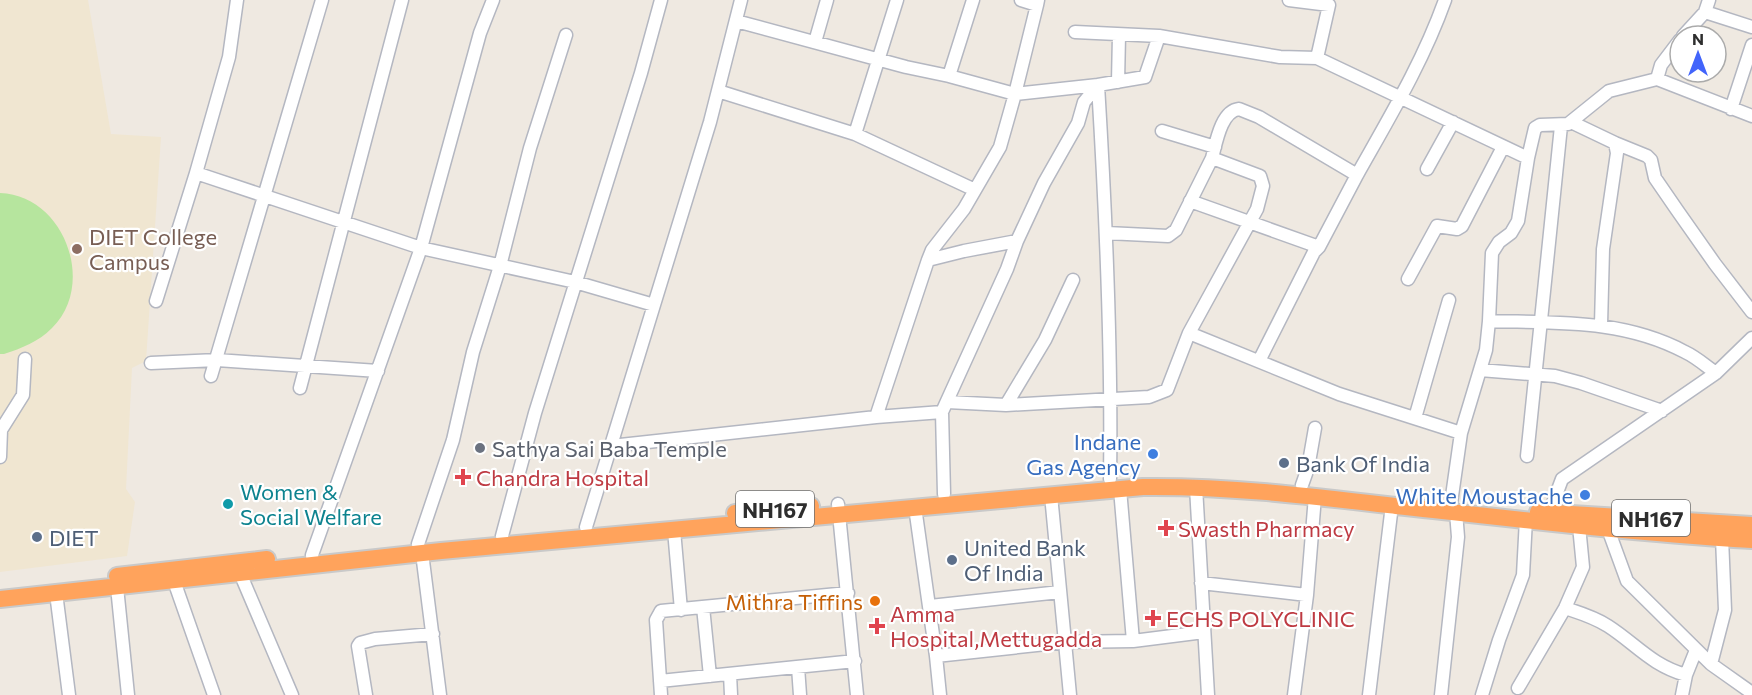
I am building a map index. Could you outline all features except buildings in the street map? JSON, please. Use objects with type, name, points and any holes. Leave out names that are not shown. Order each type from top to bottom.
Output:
[{"type":"highway","name":"NH167","points":[[420,548],[674,530],[944,494],[1195,477],[1302,485],[1526,519],[1550,517],[1752,525]]},
{"type":"highway","name":"NH167","points":[[0,599],[240,573],[313,560],[586,527],[839,509],[915,507],[1051,495],[1115,484],[1196,487],[1315,496],[1392,505],[1537,512],[1550,517]]},
{"type":"highway","points":[[1550,517],[1579,526]]},
{"type":"highway","name":"NH167","points":[[1579,526],[1752,540]]},
{"type":"highway","name":"NH167","points":[[0,589],[226,563],[313,560]]},
{"type":"street","points":[[156,301],[229,57],[237,0]]},
{"type":"street","points":[[211,376],[322,0]]},
{"type":"street","points":[[300,388],[402,0]]},
{"type":"street","points":[[313,560],[421,248],[480,33],[493,0]]},
{"type":"street","points":[[502,536],[535,413],[641,73],[661,0]]},
{"type":"street","points":[[586,527],[718,91],[741,0]]},
{"type":"street","points":[[815,42],[827,0]]},
{"type":"street","points":[[855,134],[897,0]]},
{"type":"street","points":[[949,76],[973,0]]},
{"type":"street","points":[[876,417],[932,250],[964,209],[1000,147],[1038,2],[1021,0]]},
{"type":"street","points":[[1289,0],[1329,5],[1317,58]]},
{"type":"street","points":[[1259,361],[1314,252],[1319,247],[1357,174],[1401,98],[1431,36],[1445,0]]},
{"type":"street","points":[[1693,24],[1707,6],[1752,27]]},
{"type":"street","points":[[736,21],[1015,94],[1098,85],[1145,77],[1159,36]]},
{"type":"street","points":[[1075,32],[1159,36],[1280,57],[1317,58],[1528,158]]},
{"type":"street","points":[[1118,82],[1119,34]]},
{"type":"street","points":[[440,695],[420,548],[453,440],[473,352],[500,266],[530,148],[566,35]]},
{"type":"street","points":[[1731,109],[1752,45]]},
{"type":"street","points":[[1657,79],[1661,65],[1668,56]]},
{"type":"street","points":[[1527,456],[1566,124],[1609,91],[1657,79],[1752,116]]},
{"type":"street","points":[[1098,85],[1107,233],[1115,484],[1133,641]]},
{"type":"street","points":[[944,494],[944,407],[1044,183],[1078,123],[1084,102],[1098,85]]},
{"type":"street","points":[[718,91],[855,134],[975,190]]},
{"type":"street","points":[[1107,233],[1168,236],[1176,230],[1214,152],[1225,119],[1230,112],[1239,109],[1259,117],[1357,174]]},
{"type":"street","points":[[1427,169],[1453,122]]},
{"type":"street","points":[[1441,695],[1458,537],[1454,507],[1461,433],[1486,350],[1492,253],[1518,221],[1528,158],[1536,128],[1540,125],[1566,124],[1647,156],[1651,160],[1655,178],[1715,264],[1752,312]]},
{"type":"street","points":[[611,446],[876,417],[944,407],[1149,397],[1167,390],[1189,333],[1257,209],[1263,182],[1260,176],[1214,152],[1162,131]]},
{"type":"street","points":[[1601,325],[1604,249],[1617,153],[1616,143]]},
{"type":"street","points":[[1408,279],[1437,226],[1457,229],[1462,226],[1503,147]]},
{"type":"street","points":[[196,173],[421,248],[575,282],[654,305]]},
{"type":"street","points":[[1190,201],[1319,247]]},
{"type":"street","points":[[928,260],[964,250],[1017,241]]},
{"type":"street","points":[[1006,405],[1045,340],[1073,280]]},
{"type":"street","points":[[1415,418],[1449,300]]},
{"type":"street","points":[[1489,321],[1601,325],[1643,335],[1686,352],[1716,373]]},
{"type":"street","points":[[1189,333],[1339,394],[1461,433]]},
{"type":"street","points":[[1550,517],[1562,479],[1716,373],[1752,338]]},
{"type":"street","points":[[0,457],[1,430],[23,395],[25,358]]},
{"type":"street","points":[[151,363],[217,360],[306,364],[378,371]]},
{"type":"street","points":[[1480,370],[1536,374],[1581,383],[1662,411]]},
{"type":"street","points":[[1302,485],[1308,468],[1315,428]]},
{"type":"street","points":[[1196,487],[1208,695]]},
{"type":"street","points":[[1051,495],[1070,695]]},
{"type":"street","points":[[1294,695],[1307,595],[1315,496]]},
{"type":"street","points":[[1369,695],[1392,505]]},
{"type":"street","points":[[915,507],[930,606],[940,695]]},
{"type":"street","points":[[839,509],[857,695]]},
{"type":"street","points":[[1482,695],[1523,575],[1526,519]]},
{"type":"street","points":[[1518,688],[1565,608],[1583,567],[1579,526]]},
{"type":"street","points":[[1608,529],[1627,581],[1711,664],[1752,693]]},
{"type":"street","points":[[674,530],[681,610]]},
{"type":"street","points":[[1711,664],[1725,610],[1722,538]]},
{"type":"street","points":[[240,573],[292,695]]},
{"type":"street","points":[[174,581],[214,695]]},
{"type":"street","points":[[1201,583],[1307,595]]},
{"type":"street","points":[[117,587],[128,695]]},
{"type":"street","points":[[661,695],[656,620],[661,611],[848,592]]},
{"type":"street","points":[[930,606],[1059,592]]},
{"type":"street","points":[[56,593],[69,695]]},
{"type":"street","points":[[704,607],[710,676]]},
{"type":"street","points":[[1565,608],[1600,622],[1662,667],[1686,675]]},
{"type":"street","points":[[936,656],[1065,642],[1133,641],[1204,632]]},
{"type":"street","points":[[366,695],[358,646],[360,643],[375,639],[433,634]]},
{"type":"street","points":[[1682,695],[1686,675],[1696,650]]},
{"type":"street","points":[[660,681],[855,661]]},
{"type":"street","points":[[798,667],[800,695]]},
{"type":"street","points":[[729,674],[731,695]]},
{"type":"shaded area","name":"DIET College Campus","points":[[0,0],[88,0],[111,134],[161,137],[146,361],[132,368],[126,489],[135,502],[127,556],[0,572]]},
{"type":"green space","points":[[0,193],[22,198],[41,209],[56,225],[67,245],[72,266],[72,289],[65,310],[52,328],[29,344],[4,354],[0,354]]},
{"type":"place","name":"DIET College Campus","points":[[77,249]]},
{"type":"place","name":"Sathya Sai Baba Temple","points":[[480,448]]},
{"type":"place","name":"Indane Gas Agency","points":[[1153,454]]},
{"type":"place","name":"Bank Of India","points":[[1284,463]]},
{"type":"place","name":"Chandra Hospital","points":[[463,477]]},
{"type":"place","name":"White Moustache","points":[[1585,495]]},
{"type":"place","name":"Women & Social Welfare","points":[[228,504]]},
{"type":"place","name":"Swasth Pharmacy","points":[[1166,528]]},
{"type":"place","name":"DIET","points":[[37,537]]},
{"type":"place","name":"United Bank Of India","points":[[952,560]]},
{"type":"place","name":"Mithra Tiffins","points":[[875,601]]},
{"type":"place","name":"ECHS POLYCLINIC","points":[[1153,618]]},
{"type":"place","name":"Amma Hospital,Mettugadda","points":[[877,626]]}]
